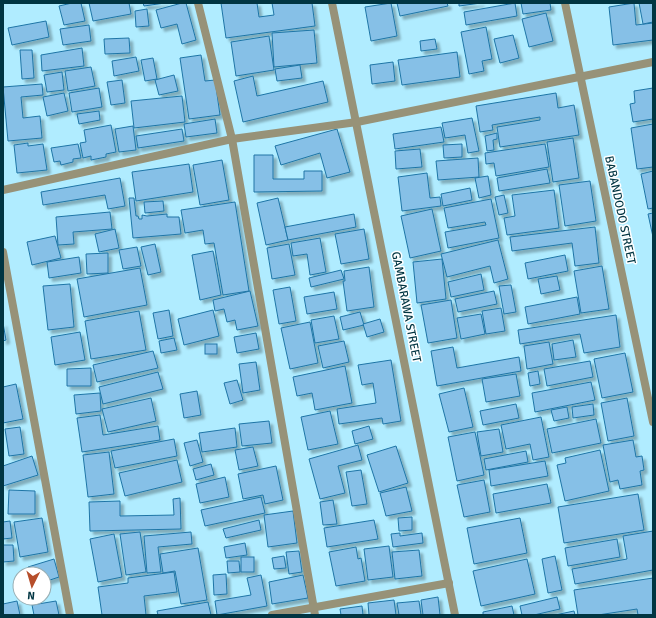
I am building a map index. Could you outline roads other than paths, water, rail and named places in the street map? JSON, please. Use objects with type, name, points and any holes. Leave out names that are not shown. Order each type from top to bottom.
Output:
[{"type":"street","points":[[198,3],[232,140],[314,611]]},
{"type":"street","name":"GAMBARAWA STREET","points":[[332,3],[455,615]]},
{"type":"street","name":"BABANDODO STREET","points":[[565,3],[653,422]]},
{"type":"street","points":[[3,190],[232,140],[357,122],[653,62]]},
{"type":"street","points":[[3,252],[70,615]]},
{"type":"street","points":[[272,615],[314,611],[449,583]]}]
